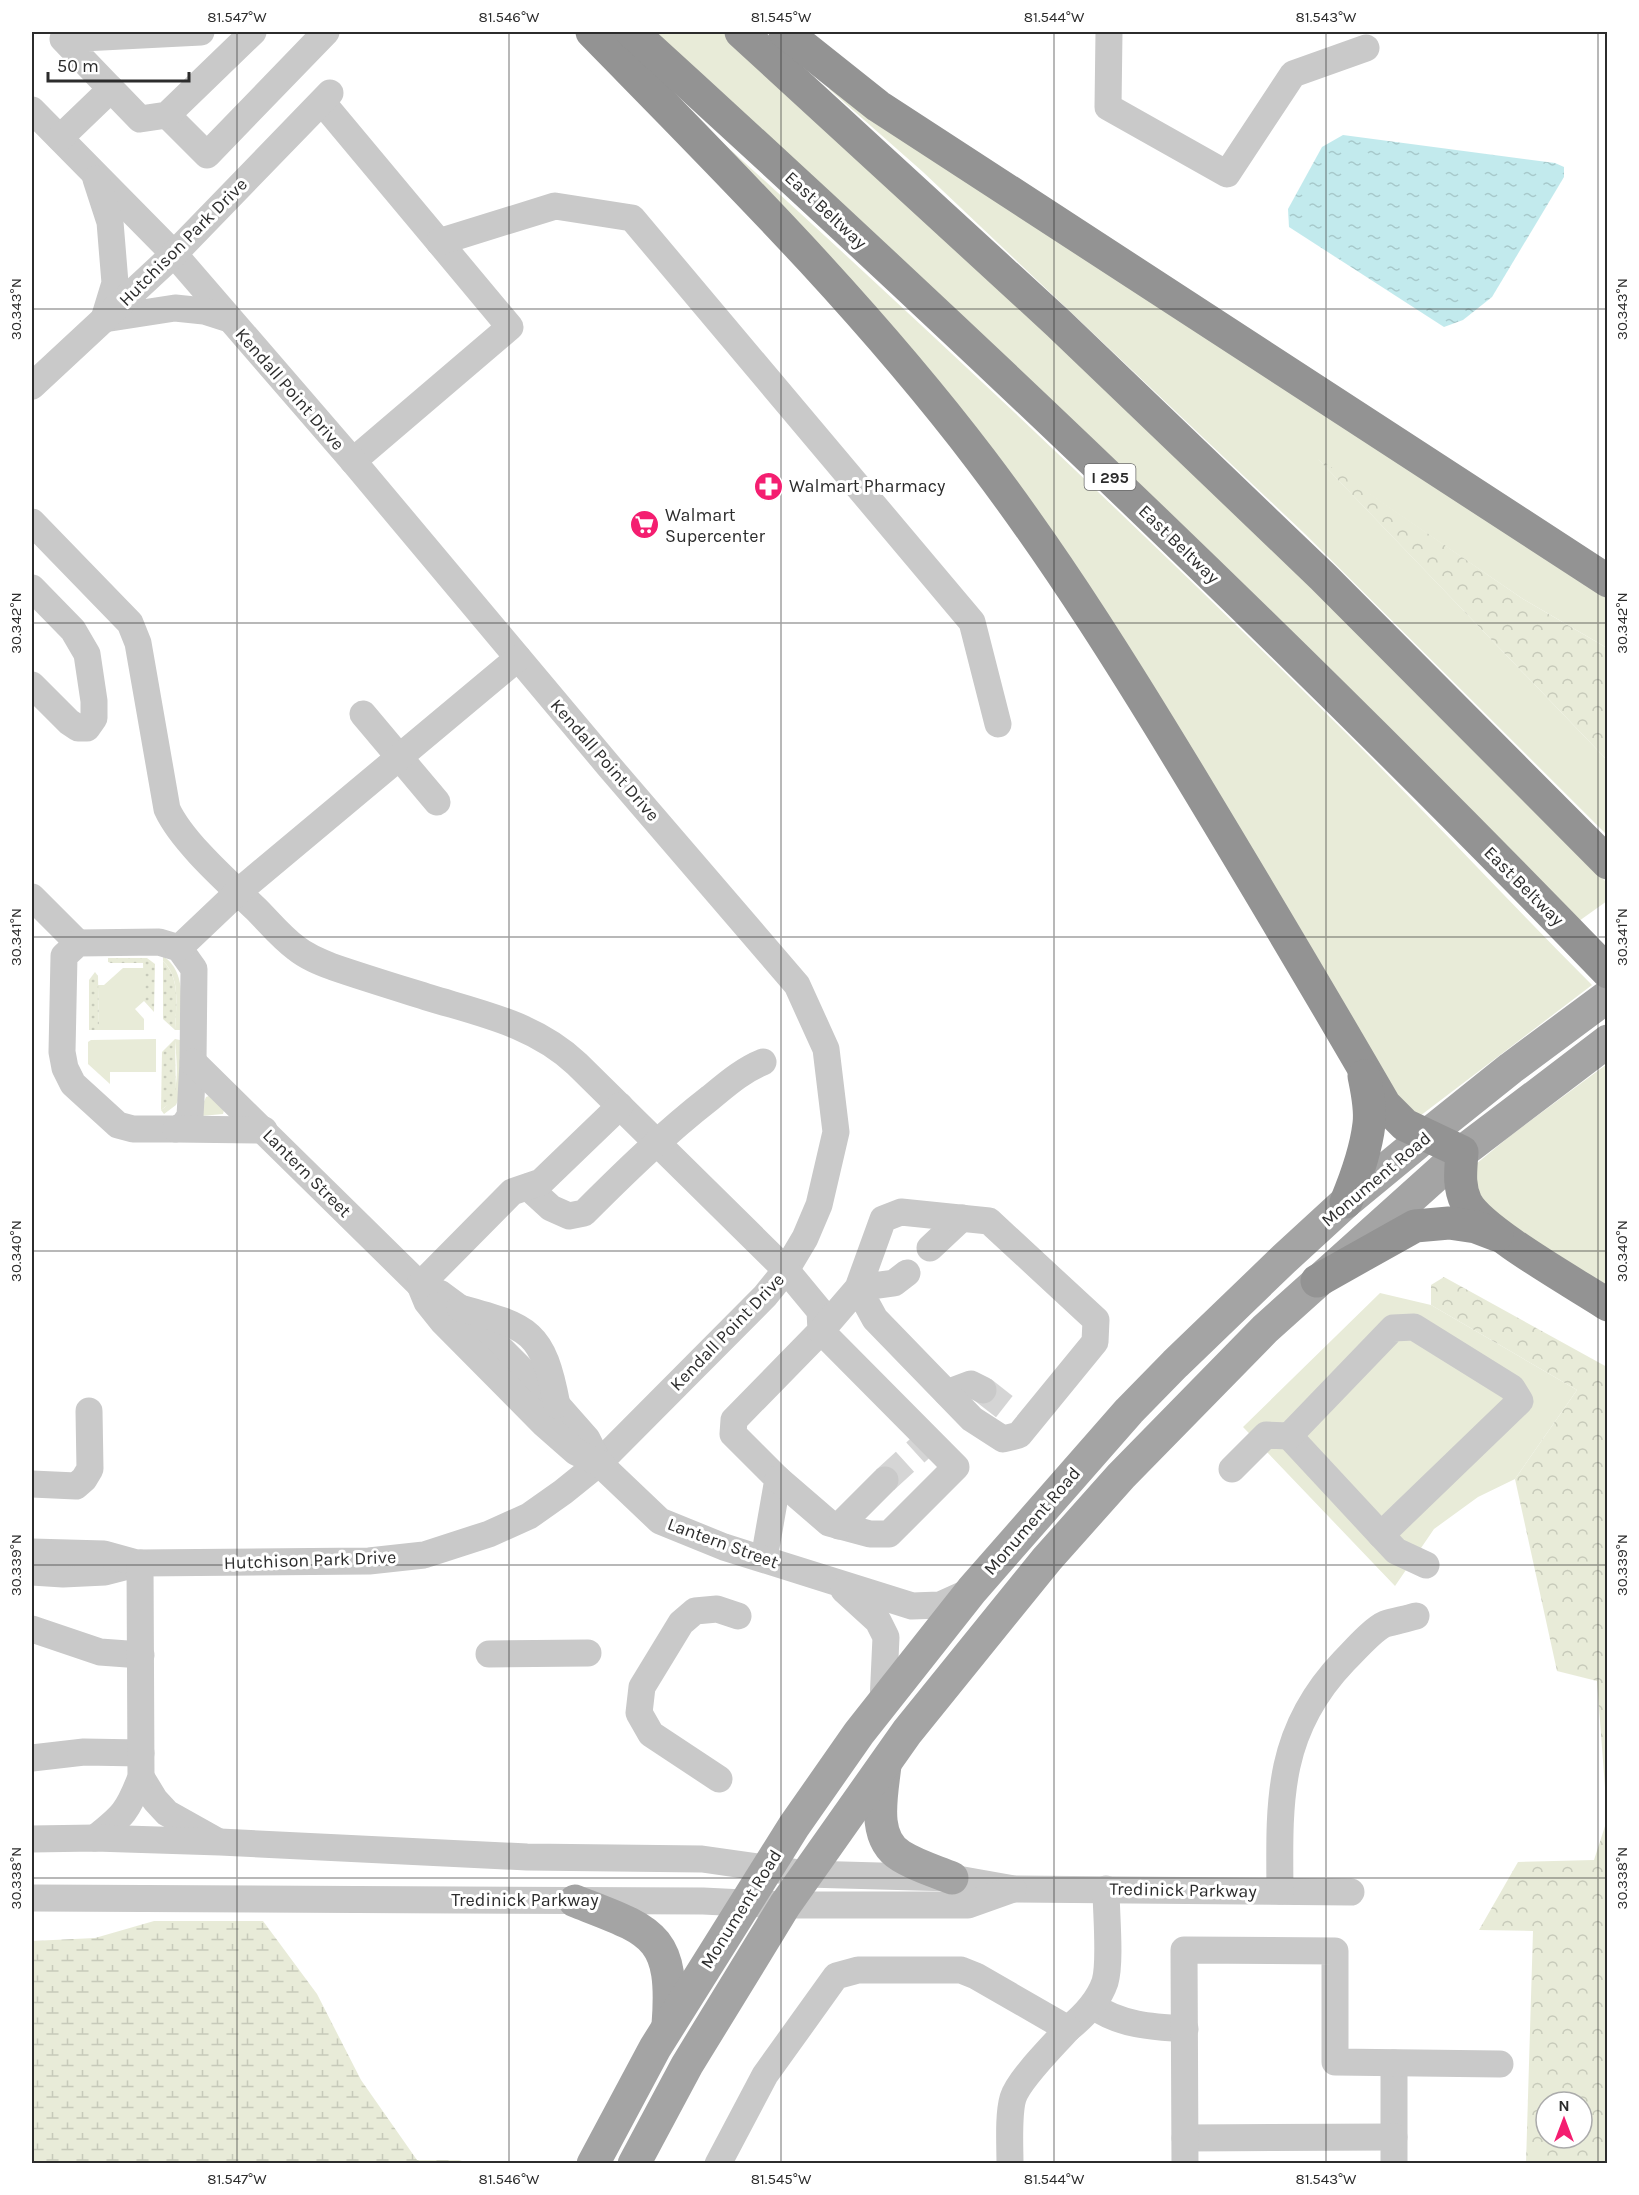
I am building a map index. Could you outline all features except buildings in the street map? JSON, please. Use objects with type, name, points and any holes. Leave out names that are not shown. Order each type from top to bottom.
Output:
[{"type":"highway","points":[[592,32],[779,224],[867,319],[983,461],[1074,590],[1150,711],[1385,1105],[1405,1125],[1462,1152],[1460,1184],[1466,1203],[1481,1221],[1608,1305]]},
{"type":"highway","name":"East Beltway","points":[[632,32],[778,165],[1076,444],[1363,724],[1608,972]]},
{"type":"highway","points":[[741,32],[1041,307],[1298,553],[1608,863]]},
{"type":"highway","points":[[784,32],[878,106],[1608,581]]},
{"type":"highway","points":[[1346,1202],[1356,1178],[1370,1123],[1368,1094],[1362,1065]]},
{"type":"highway","points":[[1317,1281],[1415,1226],[1449,1222],[1476,1227],[1503,1237]]},
{"type":"main road","name":"Monument Road","points":[[593,2163],[668,2026],[807,1806],[883,1702],[972,1590],[1174,1364],[1346,1202],[1511,1068],[1608,996]]},
{"type":"main road","name":"Monument Road","points":[[634,2163],[687,2065],[785,1905],[907,1732],[1008,1606],[1121,1476],[1257,1337],[1462,1152],[1608,1041]]},
{"type":"main road","points":[[885,1763],[880,1811],[883,1832],[891,1847],[898,1855],[952,1878]]},
{"type":"main road","points":[[575,1901],[637,1926],[658,1946],[666,1961],[670,1979],[668,2026]]},
{"type":"street","points":[[201,32],[63,39],[140,119],[167,115],[253,32]]},
{"type":"street","points":[[167,115],[207,154],[326,32]]},
{"type":"street","points":[[1108,32],[1108,106],[1227,174],[1293,74],[1366,48]]},
{"type":"street","points":[[60,138],[111,89]]},
{"type":"street","name":"Hutchison Park Drive","points":[[32,386],[174,254],[326,98],[439,242]]},
{"type":"street","name":"Kendall Point Drive","points":[[32,110],[174,254],[353,461],[797,985],[826,1049],[836,1132],[819,1205],[805,1238],[786,1270],[765,1296],[599,1463]]},
{"type":"street","points":[[93,172],[110,222],[115,283],[104,319],[176,308],[204,311],[229,319]]},
{"type":"street","points":[[353,461],[510,327],[439,242],[555,206],[632,218],[972,622],[998,724]]},
{"type":"street","points":[[32,522],[130,623],[138,643],[167,809],[182,834],[238,892],[296,949],[313,960],[486,1014],[526,1028],[550,1041],[574,1061],[786,1270],[820,1311],[821,1331],[956,1467],[889,1534],[870,1534],[829,1523],[778,1479],[733,1434],[734,1420],[821,1331],[858,1288],[883,1219],[901,1212],[989,1221],[1096,1320],[1095,1342],[1018,1418],[1019,1435],[1003,1439],[972,1419],[875,1319],[858,1288]]},
{"type":"street","points":[[32,588],[73,630],[87,654],[94,701],[93,718],[87,728],[78,728],[69,722],[32,685]]},
{"type":"street","points":[[179,948],[238,892],[518,658]]},
{"type":"street","points":[[363,714],[437,802]]},
{"type":"street","points":[[32,897],[78,943]]},
{"type":"street","points":[[176,1129],[184,1125],[190,1116],[194,969],[179,948],[159,942],[78,943],[64,956],[62,1052],[65,1068],[73,1083],[118,1125],[133,1129],[264,1130]]},
{"type":"street","name":"Lantern Street","points":[[193,1062],[420,1285],[441,1294],[460,1308],[557,1405],[586,1439],[599,1463]]},
{"type":"street","points":[[528,1187],[551,1208],[569,1216],[584,1214],[657,1142],[747,1068],[763,1062]]},
{"type":"street","points":[[420,1285],[512,1192],[540,1182],[620,1106]]},
{"type":"street","points":[[930,1248],[962,1218]]},
{"type":"street","points":[[858,1288],[894,1283],[907,1273]]},
{"type":"street","name":"Lantern Street","points":[[420,1285],[427,1302],[443,1322],[543,1423],[576,1452],[599,1463],[660,1521],[724,1547],[912,1606],[940,1605],[972,1590]]},
{"type":"street","points":[[1289,1436],[1393,1328],[1414,1327],[1512,1388],[1520,1401],[1381,1535]]},
{"type":"street","points":[[948,1393],[971,1384],[983,1389]]},
{"type":"street","points":[[32,1484],[76,1486],[84,1479],[90,1469],[89,1411]]},
{"type":"street","points":[[1232,1469],[1266,1435],[1289,1436],[1396,1551],[1426,1565]]},
{"type":"street","name":"Hutchison Park Drive","points":[[32,1572],[63,1574],[105,1572],[140,1563],[369,1561],[424,1555],[489,1534],[529,1516],[599,1463]]},
{"type":"street","points":[[764,1559],[778,1479]]},
{"type":"street","points":[[839,1526],[885,1480]]},
{"type":"street","name":"Hutchison Park Drive","points":[[32,1552],[104,1554],[140,1563]]},
{"type":"street","points":[[95,1838],[122,1816],[132,1802],[141,1765],[140,1563]]},
{"type":"street","points":[[831,1580],[878,1620],[886,1637],[883,1702]]},
{"type":"street","points":[[719,1779],[651,1734],[639,1713],[642,1687],[681,1623],[695,1611],[717,1609],[738,1616]]},
{"type":"street","points":[[1280,1891],[1279,1820],[1283,1784],[1288,1755],[1304,1714],[1324,1681],[1383,1625],[1416,1616]]},
{"type":"street","points":[[32,1629],[100,1652],[141,1655]]},
{"type":"street","points":[[489,1654],[588,1653]]},
{"type":"street","points":[[32,1758],[84,1752],[141,1765]]},
{"type":"street","points":[[141,1765],[155,1800],[167,1813],[220,1842]]},
{"type":"street","name":"Tredinick Parkway","points":[[32,1839],[95,1838],[220,1842],[527,1857],[702,1859],[807,1874],[952,1878],[1014,1888],[1351,1892]]},
{"type":"street","name":"Tredinick Parkway","points":[[32,1898],[968,1905],[1014,1888]]},
{"type":"street","points":[[1010,2163],[1013,2098],[1033,2068],[1093,2006],[1105,1982],[1106,1889]]},
{"type":"street","points":[[1394,2063],[1394,2150],[1185,2151],[1184,1950],[1335,1951],[1335,2062],[1500,2064]]},
{"type":"street","points":[[718,2163],[765,2075],[836,1976],[858,1970],[961,1970],[976,1976],[1068,2030]]},
{"type":"street","points":[[1093,2006],[1103,2013],[1134,2025],[1185,2030]]},
{"type":"green space","points":[[651,32],[724,32],[745,50],[1039,324],[1489,759],[1607,883],[1607,901],[1579,921]]},
{"type":"green space","points":[[836,83],[1607,591],[1607,648],[1523,599],[1318,459],[1607,760],[1607,835],[1305,534],[923,172],[829,89]]},
{"type":"green space","points":[[701,123],[864,272],[1186,576],[1375,762],[1592,985],[1416,1119],[1408,1115],[1097,614]]},
{"type":"green space","points":[[1315,456],[1523,599],[1607,648],[1607,760]]},
{"type":"green space","points":[[163,956],[171,963],[179,980],[180,1030],[175,1030],[175,984],[169,968],[163,961]]},
{"type":"green space","points":[[108,958],[147,958],[155,964],[154,1012],[144,1001],[143,963],[111,963],[108,962]]},
{"type":"green space","points":[[163,961],[169,968],[175,984],[175,1030],[163,1019]]},
{"type":"green space","points":[[123,968],[144,968],[144,1001],[135,1009],[144,1019],[144,1030],[99,1030],[98,985],[104,985]]},
{"type":"green space","points":[[95,972],[98,976],[99,1030],[89,1030],[89,980]]},
{"type":"green space","points":[[156,1039],[156,1072],[110,1072],[110,1084],[88,1064],[88,1042],[91,1040]]},
{"type":"green space","points":[[175,1039],[180,1040],[180,1096],[176,1105],[164,1114],[161,1110],[173,1097],[177,1078]]},
{"type":"green space","points":[[175,1039],[176,1095],[172,1102],[161,1110],[162,1052]]},
{"type":"green space","points":[[1607,1064],[1607,1295],[1486,1212],[1470,1172],[1476,1164],[1510,1136]]},
{"type":"green space","points":[[209,1096],[224,1110],[223,1114],[201,1116],[199,1113],[206,1097]]},
{"type":"green space","points":[[1444,1277],[1607,1367],[1607,1814],[1597,1681],[1557,1671],[1515,1479],[1577,1390],[1431,1305],[1431,1285]]},
{"type":"green space","points":[[1380,1293],[1431,1305],[1577,1390],[1515,1479],[1478,1497],[1434,1529],[1395,1586],[1243,1427]]},
{"type":"green space","points":[[1607,1820],[1607,2163],[1526,2163],[1533,1931],[1479,1930],[1518,1862],[1594,1860]]},
{"type":"green space","points":[[154,1921],[263,1921],[317,1994],[361,2080],[417,2160],[459,2160],[468,2163],[32,2163],[32,1941],[95,1938]]},
{"type":"water","points":[[1343,135],[1555,163],[1564,167],[1564,177],[1492,297],[1463,320],[1444,327],[1289,227],[1288,209],[1322,147]]},
{"type":"tunnel","points":[[983,1390],[1010,1411]]},
{"type":"tunnel","points":[[885,1480],[929,1440]]},
{"type":"place","name":"Walmart Pharmacy","points":[[768,486]]},
{"type":"place","name":"Walmart Supercenter","points":[[644,525]]}]
